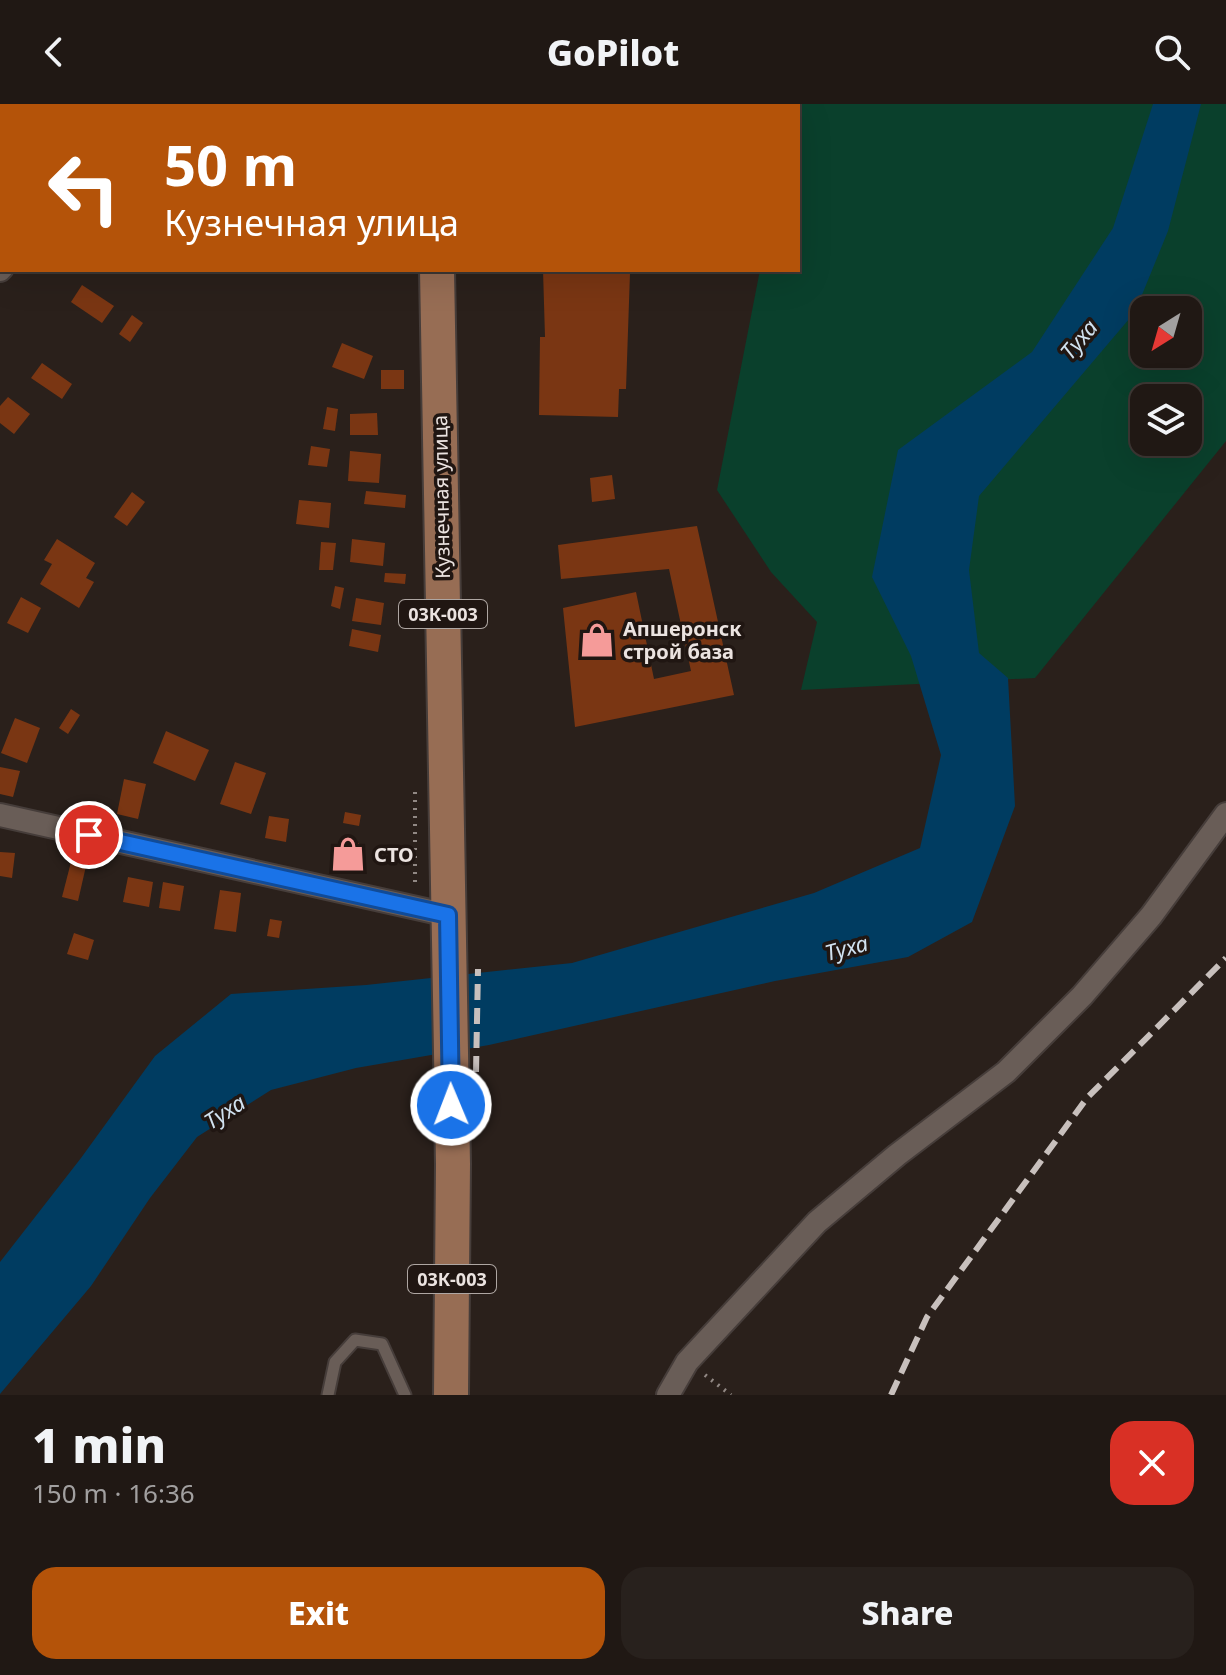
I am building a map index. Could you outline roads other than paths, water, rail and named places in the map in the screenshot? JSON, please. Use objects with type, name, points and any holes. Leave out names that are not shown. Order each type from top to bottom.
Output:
[{"type":"main road","name":"Кузнечная улица","points":[[437,272],[453,1164],[451,1395]]},
{"type":"street","points":[[668,1395],[687,1362],[817,1222],[897,1155],[1006,1072],[1082,996],[1151,916],[1226,814]]},
{"type":"street","points":[[0,815],[448,915]]},
{"type":"lane","points":[[328,1395],[335,1362],[355,1340],[382,1344],[405,1395]]},
{"type":"water","name":"Туха","points":[[1153,104],[1201,104],[1168,231],[1142,296],[1130,296],[1130,318],[979,496],[969,570],[979,653],[1008,678],[1015,806],[972,922],[908,957],[775,981],[489,1045],[356,1068],[271,1090],[197,1137],[150,1198],[91,1286],[0,1394],[0,1262],[155,1056],[231,994],[366,985],[572,963],[814,893],[920,848],[941,755],[911,656],[872,577],[898,450],[1032,352],[1113,228]]},
{"type":"railway","points":[[891,1395],[927,1317],[1087,1098],[1226,958]]},
{"type":"railway","points":[[476,1072],[478,969]]},
{"type":"place","name":"Апшеронск строй база","points":[[597,640]]},
{"type":"place","name":"СТО","points":[[348,854]]}]
